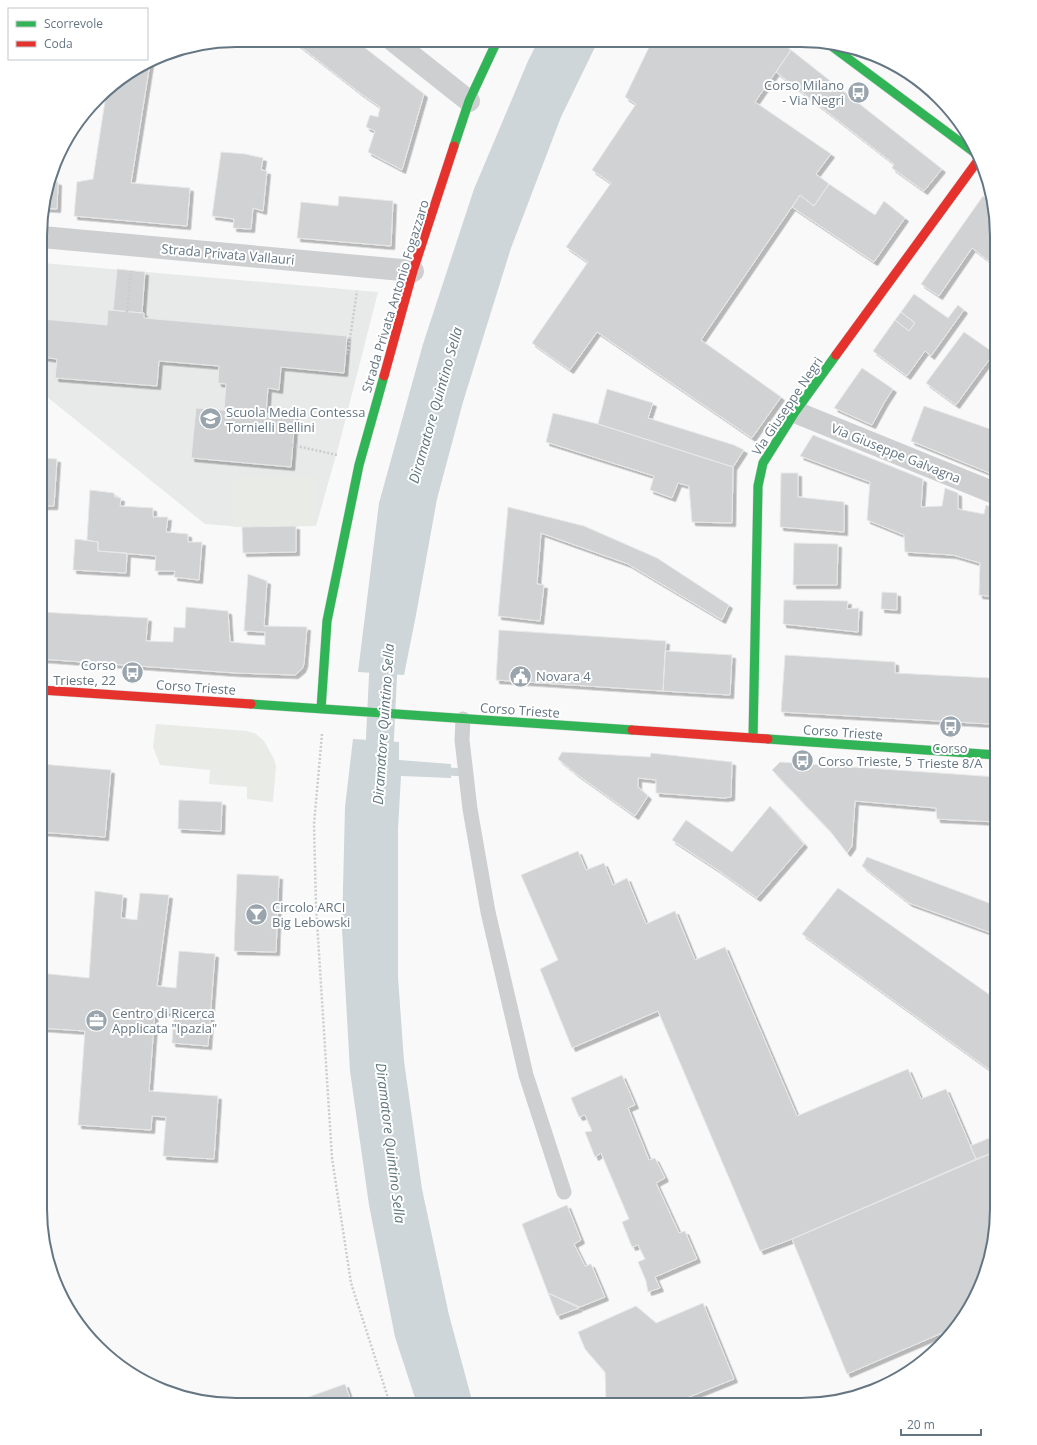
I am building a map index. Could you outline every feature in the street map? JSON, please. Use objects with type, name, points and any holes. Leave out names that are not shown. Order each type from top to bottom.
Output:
[{"type":"street","points":[[401,47],[469,101]]},
{"type":"street","name":"Strada Privata Antonio Fogazzaro","points":[[321,709],[327,621],[359,465],[413,271],[469,101],[494,47]]},
{"type":"street","points":[[838,51],[970,150]]},
{"type":"street","name":"Via Giuseppe Negri","points":[[753,738],[758,486],[763,464],[795,412],[975,162]]},
{"type":"street","name":"Strada Privata Vallauri","points":[[47,238],[413,271]]},
{"type":"street","name":"Via Giuseppe Galvagna","points":[[795,412],[990,491]]},
{"type":"street","name":"Corso Trieste","points":[[47,690],[990,755]]},
{"type":"lane","points":[[463,719],[462,740],[467,784],[476,850],[488,912],[526,1075],[564,1192]]},
{"type":"path","points":[[127,312],[131,268]]},
{"type":"path","points":[[346,354],[348,352],[358,288]]},
{"type":"path","points":[[292,445],[338,454]]},
{"type":"path","points":[[322,729],[314,824],[316,914],[332,1158],[350,1282],[388,1398]]},
{"type":"shaded area","name":"Scuola Media Contessa Tornielli Bellini","points":[[47,263],[378,292],[339,445],[316,526],[242,527],[205,524],[47,397]]},
{"type":"shaded area","points":[[233,478],[316,478],[316,526],[233,527]]},
{"type":"shaded area","points":[[156,724],[247,731],[256,734],[264,741],[274,759],[276,766],[273,802],[247,799],[247,787],[209,784],[210,770],[160,765],[153,747]]},
{"type":"water","points":[[535,47],[595,47],[561,117],[511,248],[463,402],[437,499],[404,675],[358,672],[379,503],[423,344],[474,189]]},
{"type":"water","points":[[353,739],[399,742],[399,760],[451,764],[451,778],[401,776],[398,829],[398,977],[404,1061],[422,1189],[449,1315],[471,1398],[415,1398],[395,1337],[369,1205],[350,1071],[342,929],[345,807]]},
{"type":"building","points":[[301,47],[364,47],[424,94],[402,170],[368,152],[375,131],[366,127],[370,115],[378,117],[380,107]]},
{"type":"building","points":[[649,47],[787,47],[791,50],[755,102],[831,154],[816,174],[829,184],[814,206],[800,195],[701,340],[781,397],[752,438],[597,332],[570,370],[532,343],[588,262],[566,247],[611,183],[592,170],[636,104],[625,97]]},
{"type":"building","points":[[791,50],[942,169],[924,191],[892,168],[894,164],[776,72]]},
{"type":"building","points":[[149,67],[131,183],[190,188],[187,226],[74,216],[77,182],[93,179],[105,99],[121,86]]},
{"type":"building","points":[[221,152],[245,154],[263,158],[261,170],[267,171],[263,211],[253,208],[251,229],[233,228],[234,219],[212,216]]},
{"type":"building","points":[[55,182],[58,182],[57,209],[49,208]]},
{"type":"building","points":[[829,184],[875,215],[884,201],[905,218],[874,262],[792,207],[800,195],[814,206]]},
{"type":"building","points":[[339,196],[393,201],[391,246],[297,238],[301,202],[338,206]]},
{"type":"building","points":[[983,196],[986,198],[990,223],[990,262],[972,248],[939,296],[921,284]]},
{"type":"building","points":[[117,269],[145,272],[142,313],[113,310]]},
{"type":"building","points":[[914,294],[948,318],[958,305],[964,310],[931,356],[925,351],[907,376],[873,351],[895,320],[909,331],[915,323],[901,312]]},
{"type":"building","name":"Scuola Media Contessa Tornielli Bellini","points":[[108,310],[144,313],[144,318],[347,336],[344,373],[281,367],[279,390],[268,388],[266,414],[224,410],[226,384],[218,383],[219,366],[159,361],[157,386],[55,378],[57,359],[47,358],[47,319],[107,325]]},
{"type":"building","points":[[901,312],[915,323],[909,331],[895,320]]},
{"type":"building","points":[[964,332],[990,350],[990,358],[956,405],[926,383]]},
{"type":"building","points":[[862,368],[893,389],[872,425],[834,408]]},
{"type":"building","points":[[607,389],[653,403],[648,418],[734,445],[744,450],[733,467],[598,424]]},
{"type":"building","points":[[924,406],[990,429],[990,473],[911,441]]},
{"type":"building","points":[[196,408],[295,416],[291,467],[191,458]]},
{"type":"building","points":[[553,413],[598,424],[733,467],[732,523],[692,522],[689,486],[678,483],[672,498],[650,490],[654,476],[546,442]]},
{"type":"building","points":[[813,435],[923,479],[921,507],[942,506],[945,488],[958,493],[958,509],[984,514],[986,505],[990,507],[990,596],[979,595],[980,563],[953,555],[905,552],[904,535],[867,520],[870,482],[800,456]]},
{"type":"building","points":[[47,458],[57,459],[54,506],[47,506]]},
{"type":"building","points":[[781,473],[798,473],[798,497],[844,502],[844,532],[780,527]]},
{"type":"building","points":[[90,490],[114,493],[115,497],[121,498],[120,506],[153,508],[153,517],[168,517],[166,532],[188,534],[188,542],[202,542],[199,580],[174,577],[175,571],[155,571],[156,556],[98,551],[98,542],[87,540]]},
{"type":"building","points":[[508,507],[584,526],[657,558],[729,605],[722,620],[628,564],[541,533],[537,584],[544,585],[540,621],[498,616]]},
{"type":"building","points":[[296,526],[296,552],[243,553],[242,527]]},
{"type":"building","points":[[75,539],[98,542],[98,551],[127,553],[126,573],[73,570]]},
{"type":"building","points":[[794,543],[838,544],[837,585],[793,585]]},
{"type":"building","points":[[248,574],[267,581],[264,626],[307,627],[304,664],[302,669],[295,675],[236,673],[47,659],[47,612],[148,618],[146,641],[173,642],[174,627],[185,628],[186,607],[228,611],[230,642],[265,645],[265,632],[244,631]]},
{"type":"building","points":[[882,592],[897,593],[897,610],[881,609]]},
{"type":"building","points":[[784,600],[848,601],[847,609],[859,608],[858,632],[783,624]]},
{"type":"building","points":[[499,630],[666,641],[663,691],[496,680]]},
{"type":"building","points":[[665,651],[732,655],[730,695],[663,691]]},
{"type":"building","points":[[785,655],[895,662],[895,673],[990,678],[990,724],[781,712]]},
{"type":"building","points":[[562,752],[650,757],[651,753],[732,762],[731,797],[724,798],[656,793],[656,780],[638,778],[638,787],[648,796],[635,816],[558,759]]},
{"type":"building","points":[[780,762],[990,777],[990,822],[937,819],[936,808],[855,801],[852,846],[847,853],[830,831],[772,770]]},
{"type":"building","points":[[47,765],[111,770],[105,837],[47,832]]},
{"type":"building","points":[[179,800],[222,802],[221,831],[178,829]]},
{"type":"building","points":[[770,806],[804,844],[757,898],[672,840],[686,820],[732,852]]},
{"type":"building","points":[[578,851],[586,870],[604,863],[613,885],[627,878],[646,924],[675,911],[695,960],[725,947],[797,1116],[908,1069],[921,1099],[946,1089],[976,1159],[792,1239],[760,1251],[658,1011],[572,1048],[540,969],[558,960],[521,875]]},
{"type":"building","points":[[867,857],[990,903],[990,932],[909,903],[862,866]]},
{"type":"building","name":"Circolo ARCI Big Lebowski","points":[[237,874],[279,876],[276,952],[234,951]]},
{"type":"building","points":[[838,888],[990,995],[990,1070],[802,934]]},
{"type":"building","name":"Centro di Ricerca Applicata \"Ipazia\"","points":[[95,891],[123,895],[121,918],[137,920],[140,893],[169,895],[157,986],[176,988],[179,951],[215,954],[208,1046],[172,1043],[174,1013],[155,1011],[149,1091],[218,1096],[214,1159],[163,1156],[166,1117],[152,1116],[151,1130],[78,1125],[85,1031],[47,1028],[47,974],[89,978]]},
{"type":"building","points":[[622,1075],[635,1105],[628,1108],[649,1160],[655,1158],[665,1178],[656,1183],[679,1233],[685,1231],[697,1259],[655,1277],[660,1288],[648,1292],[646,1281],[638,1262],[645,1259],[638,1245],[632,1247],[622,1222],[629,1219],[601,1153],[595,1157],[585,1132],[592,1131],[585,1115],[579,1117],[571,1098]]},
{"type":"building","points":[[990,1138],[990,1154],[976,1159],[970,1146]]},
{"type":"building","points":[[990,1154],[990,1222],[984,1258],[976,1282],[965,1304],[945,1332],[847,1374],[792,1239]]},
{"type":"building","points":[[567,1205],[581,1240],[574,1244],[585,1266],[591,1264],[605,1297],[580,1307],[548,1293],[522,1224]]},
{"type":"building","points":[[548,1293],[579,1308],[557,1316]]},
{"type":"building","points":[[703,1303],[734,1379],[686,1398],[606,1398],[605,1372],[585,1349],[578,1332],[636,1306],[656,1323]]},
{"type":"building","points":[[345,1384],[350,1398],[306,1398]]},
{"type":"waterway","name":"Diramatore Quintino Sella","points":[[378,779],[383,676],[388,636]]},
{"type":"waterway","points":[[440,771],[457,772]]},
{"type":"traffic: fast","points":[[454,146],[469,101],[494,47]]},
{"type":"traffic: fast","points":[[838,51],[969,149]]},
{"type":"traffic: fast","points":[[753,738],[758,486],[763,463],[795,412],[836,355]]},
{"type":"traffic: fast","points":[[321,709],[327,621],[359,465],[384,376]]},
{"type":"traffic: fast","points":[[251,704],[632,730]]},
{"type":"traffic: fast","points":[[768,739],[990,755]]},
{"type":"traffic: jam","points":[[384,376],[413,271],[454,146]]},
{"type":"traffic: jam","points":[[836,355],[976,163]]},
{"type":"traffic: jam","points":[[47,690],[251,704]]},
{"type":"traffic: jam","points":[[632,730],[768,739]]},
{"type":"place","name":"Corso Milano - Via Negri","points":[[859,92]]},
{"type":"place","name":"Scuola Media Contessa Tornielli Bellini","points":[[210,419]]},
{"type":"place","name":"Corso Trieste, 22","points":[[132,672]]},
{"type":"place","name":"Novara 4","points":[[520,676]]},
{"type":"place","name":"Corso Trieste 8/A","points":[[950,726]]},
{"type":"place","name":"Corso Trieste, 5","points":[[803,761]]},
{"type":"place","name":"Circolo ARCI Big Lebowski","points":[[256,914]]},
{"type":"place","name":"Centro di Ricerca Applicata \"Ipazia\"","points":[[97,1020]]}]
